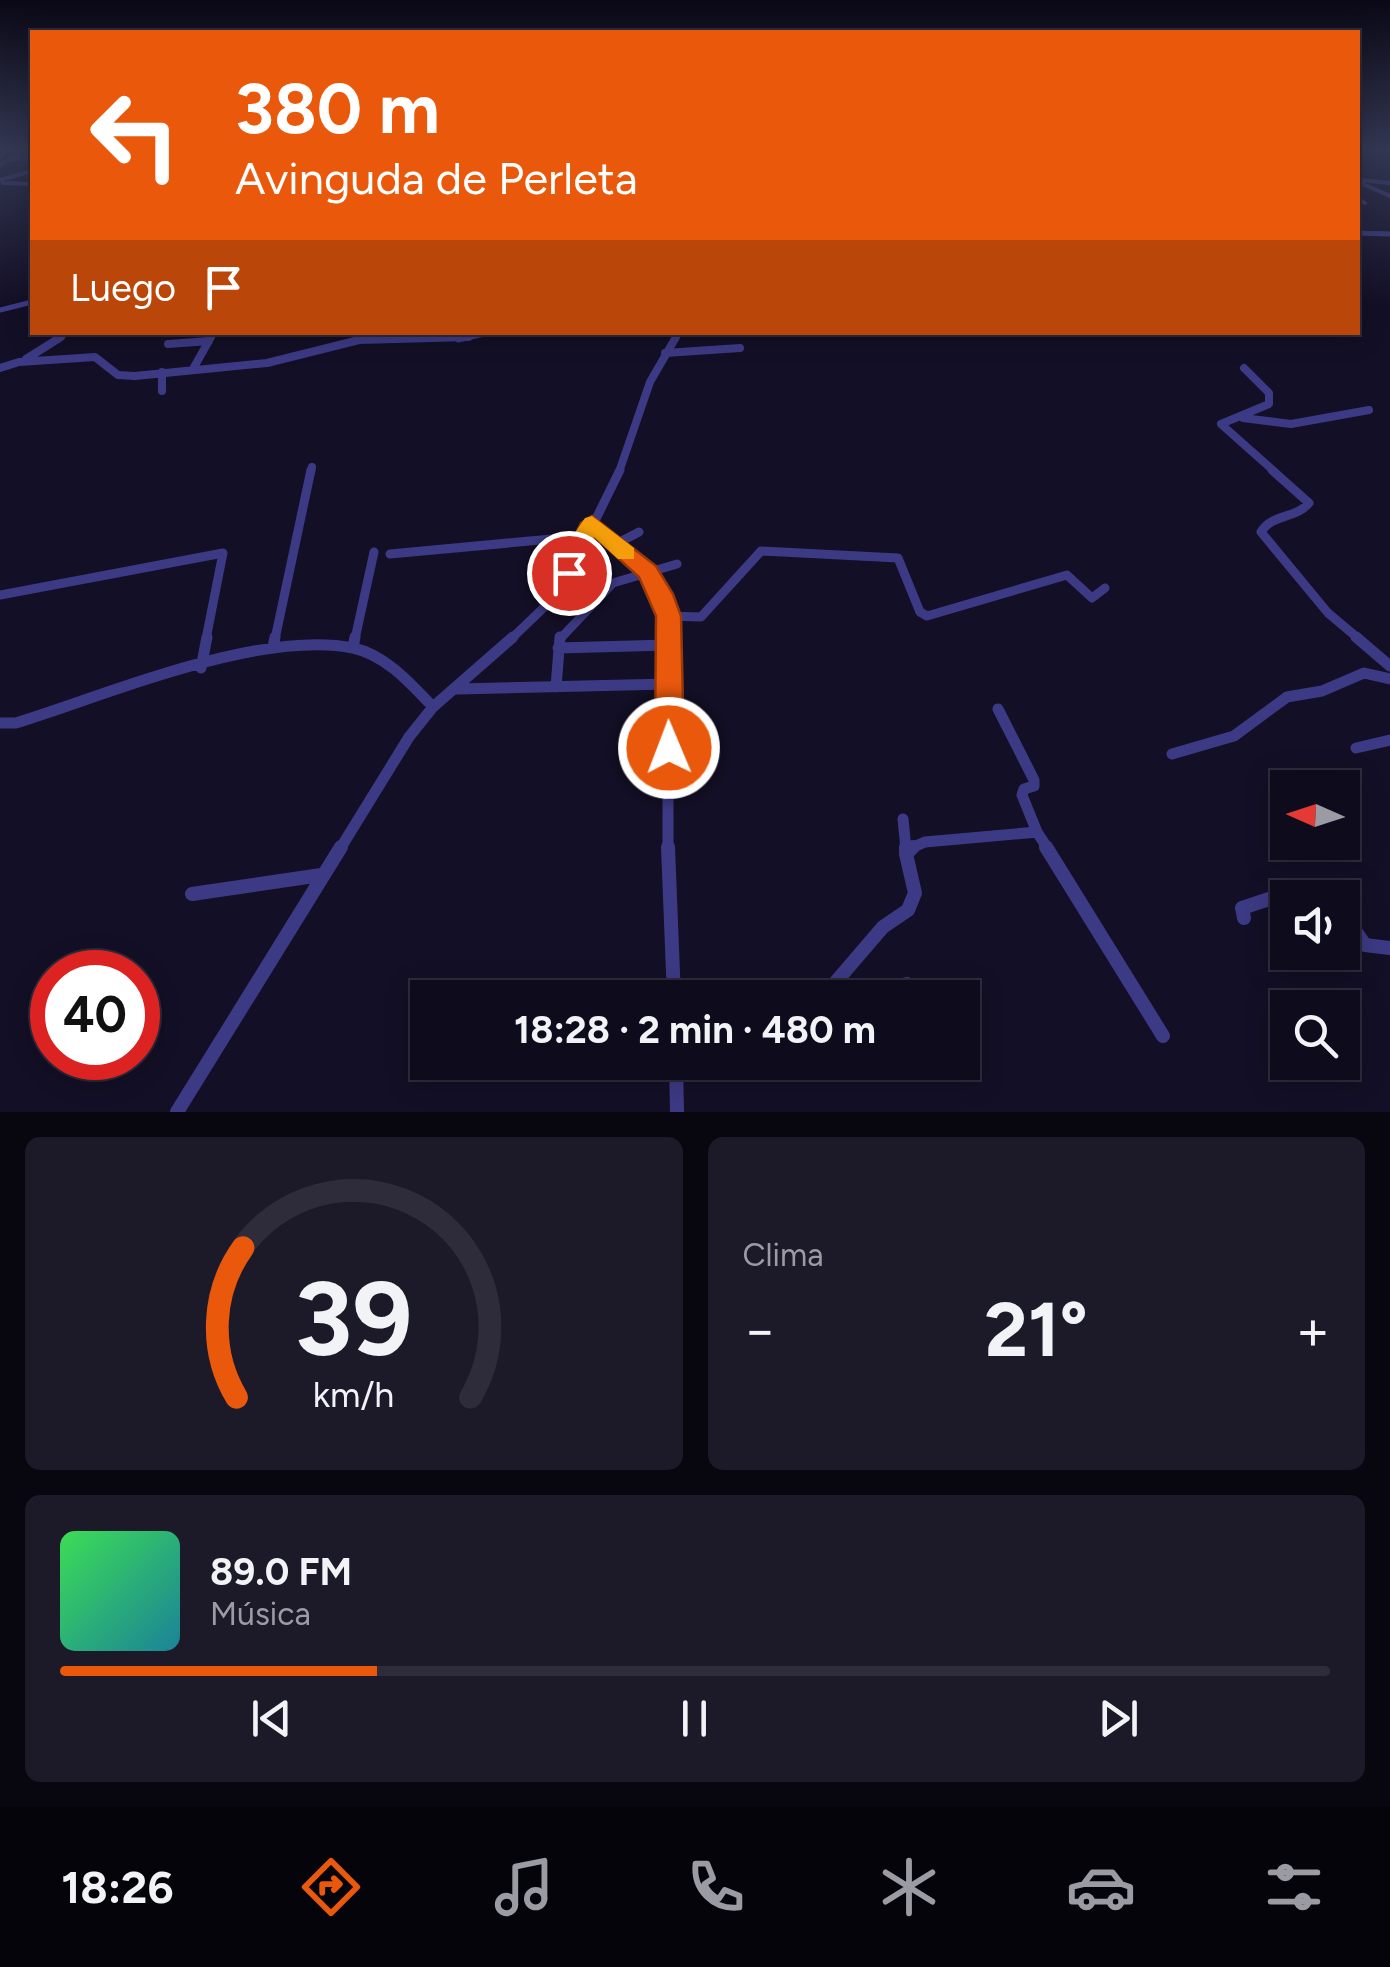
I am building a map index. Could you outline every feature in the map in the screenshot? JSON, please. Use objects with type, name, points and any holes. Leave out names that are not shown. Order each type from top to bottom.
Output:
[{"type":"street","points":[[1361,201],[1365,203]]},
{"type":"street","points":[[1360,233],[1390,234]]},
{"type":"street","points":[[0,310],[30,302]]},
{"type":"street","points":[[0,368],[48,349],[65,335]]},
{"type":"street","points":[[192,369],[212,335]]},
{"type":"street","points":[[19,362],[96,358],[107,362],[118,375],[283,361],[368,336],[456,340],[480,335]]},
{"type":"street","points":[[177,1112],[322,876],[432,707],[480,670],[548,607],[628,454],[647,388],[676,335]]},
{"type":"street","points":[[168,344],[209,340]]},
{"type":"street","points":[[664,353],[740,348]]},
{"type":"street","points":[[1244,368],[1270,399],[1262,409],[1222,424],[1308,503],[1305,509],[1268,520],[1260,532],[1328,613],[1390,666]]},
{"type":"street","points":[[162,372],[162,390]]},
{"type":"street","points":[[1235,417],[1291,424],[1369,410]]},
{"type":"street","points":[[273,647],[312,467]]},
{"type":"street","points":[[592,523],[648,572],[668,616],[667,828],[673,980]]},
{"type":"street","points":[[614,545],[639,532]]},
{"type":"street","points":[[390,554],[456,543],[488,547],[584,536]]},
{"type":"street","points":[[668,616],[701,617],[761,551],[875,560],[898,558],[920,612],[928,616],[1067,575],[1092,598],[1105,588]]},
{"type":"street","points":[[0,596],[223,552],[200,668]]},
{"type":"street","points":[[353,648],[374,552]]},
{"type":"street","points":[[556,687],[560,634],[606,590],[677,564]]},
{"type":"street","points":[[569,573],[591,577]]},
{"type":"street","points":[[558,648],[668,645]]},
{"type":"street","points":[[0,723],[26,720],[273,647],[353,648],[395,670],[432,707]]},
{"type":"street","points":[[479,689],[484,674],[480,670]]},
{"type":"street","points":[[1172,754],[1234,736],[1287,696],[1322,691],[1364,673],[1390,679]]},
{"type":"street","points":[[455,690],[669,684]]},
{"type":"street","points":[[998,709],[1034,780],[1034,786],[1024,788],[1022,795],[1038,832],[1163,1036]]},
{"type":"street","points":[[1356,748],[1390,740]]},
{"type":"street","points":[[837,980],[870,941],[908,910],[915,892],[906,854],[904,819]]},
{"type":"street","points":[[906,854],[926,842],[1038,832]]},
{"type":"street","points":[[192,894],[322,876]]},
{"type":"street","points":[[1244,918],[1242,908],[1270,899]]},
{"type":"street","points":[[1360,938],[1365,945],[1390,948]]},
{"type":"street","points":[[676,1080],[677,1112]]},
{"type":"slow traffic","points":[[583,537],[592,523],[626,554]]},
{"type":"route","points":[[569,573],[592,523],[648,572],[661,594],[668,616],[669,748]]}]
